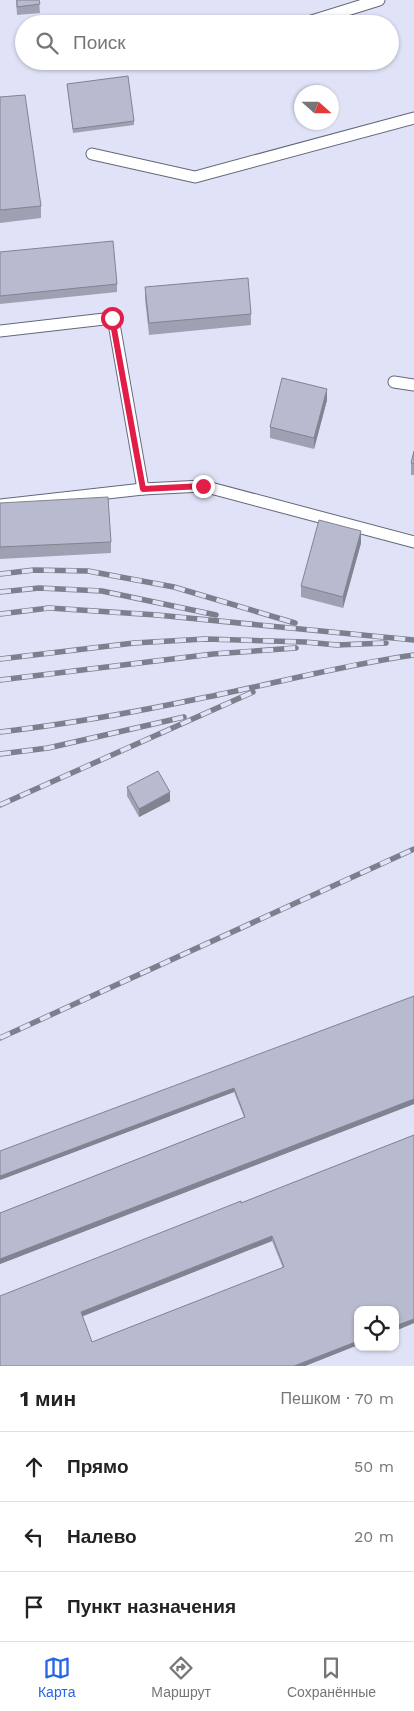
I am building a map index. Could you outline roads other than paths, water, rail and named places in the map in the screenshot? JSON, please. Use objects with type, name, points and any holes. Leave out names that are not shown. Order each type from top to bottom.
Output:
[{"type":"lane","points":[[331,15],[379,0]]},
{"type":"lane","points":[[92,154],[196,177],[414,118]]},
{"type":"lane","points":[[0,331],[112,318],[143,489]]},
{"type":"lane","points":[[394,382],[414,385]]},
{"type":"lane","points":[[0,505],[143,489],[203,486],[414,542]]},
{"type":"railway","points":[[0,574],[34,570],[88,571],[174,587],[295,623]]},
{"type":"railway","points":[[0,592],[39,588],[102,591],[216,615]]},
{"type":"railway","points":[[0,614],[49,608],[157,615],[414,640]]},
{"type":"railway","points":[[0,659],[134,643],[205,639],[305,642],[337,645],[386,643]]},
{"type":"railway","points":[[0,680],[213,654],[296,648]]},
{"type":"railway","points":[[0,732],[127,713],[361,664],[414,655]]},
{"type":"railway","points":[[0,805],[253,692]]},
{"type":"railway","points":[[0,754],[48,748],[184,717]]},
{"type":"railway","points":[[0,1038],[414,849]]}]
